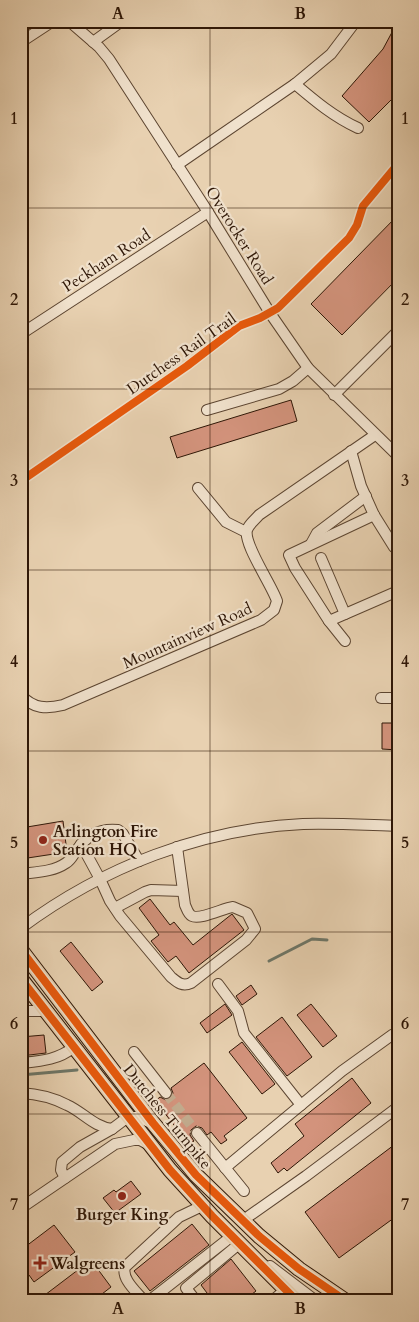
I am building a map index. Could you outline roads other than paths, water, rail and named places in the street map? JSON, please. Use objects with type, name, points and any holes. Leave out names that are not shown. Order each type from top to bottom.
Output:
[{"type":"highway","name":"Dutchess Turnpike","points":[[21,950],[196,1175],[242,1221],[286,1258],[344,1301]]},
{"type":"highway","name":"Dutchess Turnpike","points":[[24,983],[150,1146],[202,1206],[297,1301]]},
{"type":"street","points":[[21,42],[53,21]]},
{"type":"street","name":"Overocker Road","points":[[69,21],[109,59],[178,164],[270,313],[308,368],[398,456]]},
{"type":"street","points":[[93,42],[122,21]]},
{"type":"street","points":[[178,164],[295,84],[331,54],[356,21]]},
{"type":"street","points":[[295,84],[342,121],[358,128]]},
{"type":"street","name":"Peckham Road","points":[[21,334],[208,212]]},
{"type":"street","points":[[334,395],[398,331]]},
{"type":"street","points":[[207,410],[279,389],[293,381],[308,368]]},
{"type":"street","points":[[198,488],[226,522],[246,532],[260,515],[375,434]]},
{"type":"street","points":[[351,451],[374,515],[396,550]]},
{"type":"street","points":[[311,544],[317,533],[366,496]]},
{"type":"street","points":[[345,641],[329,621],[290,555],[374,515]]},
{"type":"street","name":"Mountainview Road","points":[[21,695],[34,706],[44,708],[64,705],[261,620],[274,610],[277,601],[248,544],[246,532]]},
{"type":"street","points":[[320,558],[345,614]]},
{"type":"street","points":[[329,621],[398,591]]},
{"type":"street","points":[[381,698],[398,698]]},
{"type":"street","points":[[21,928],[100,879],[139,861],[177,847],[234,832],[285,826],[336,824],[398,826]]},
{"type":"street","points":[[21,874],[59,867],[70,860],[88,836],[98,832],[118,830],[123,834],[139,861]]},
{"type":"street","points":[[81,844],[115,908],[171,977],[180,984],[188,984],[246,940],[255,929],[247,913],[233,907],[198,917],[192,916],[185,905],[177,847]]},
{"type":"street","points":[[115,908],[151,890],[183,891]]},
{"type":"street","points":[[21,1000],[24,983]]},
{"type":"street","points":[[218,984],[238,1011],[244,1033],[301,1105]]},
{"type":"street","points":[[21,1011],[46,1010]]},
{"type":"street","points":[[225,1168],[349,1066],[392,1035],[398,1034]]},
{"type":"street","points":[[21,1063],[55,1058],[74,1047]]},
{"type":"street","points":[[134,1052],[166,1093]]},
{"type":"street","points":[[21,1093],[40,1094],[68,1105],[95,1124],[112,1129]]},
{"type":"street","points":[[242,1221],[398,1107]]},
{"type":"street","points":[[64,1178],[61,1166],[67,1157],[128,1117],[138,1117],[148,1121],[165,1137]]},
{"type":"street","points":[[197,1132],[244,1191]]},
{"type":"street","points":[[21,1208],[109,1148],[121,1142],[138,1140],[150,1146]]},
{"type":"street","points":[[144,1301],[125,1277],[125,1267],[180,1217],[202,1206]]},
{"type":"street","points":[[190,1299],[186,1288],[236,1240]]},
{"type":"street","points":[[149,1301],[236,1240]]},
{"type":"street","points":[[236,1240],[316,1301]]},
{"type":"street","points":[[272,1301],[285,1290]]},
{"type":"waterway","points":[[269,961],[312,939],[327,940]]},
{"type":"waterway","points":[[21,1075],[77,1070]]},
{"type":"tunnel","points":[[166,1093],[197,1133]]},
{"type":"place","name":"Arlington Fire Station HQ","points":[[43,840]]},
{"type":"place","name":"Burger King","points":[[122,1196]]},
{"type":"place","name":"Walgreens","points":[[40,1263]]}]
